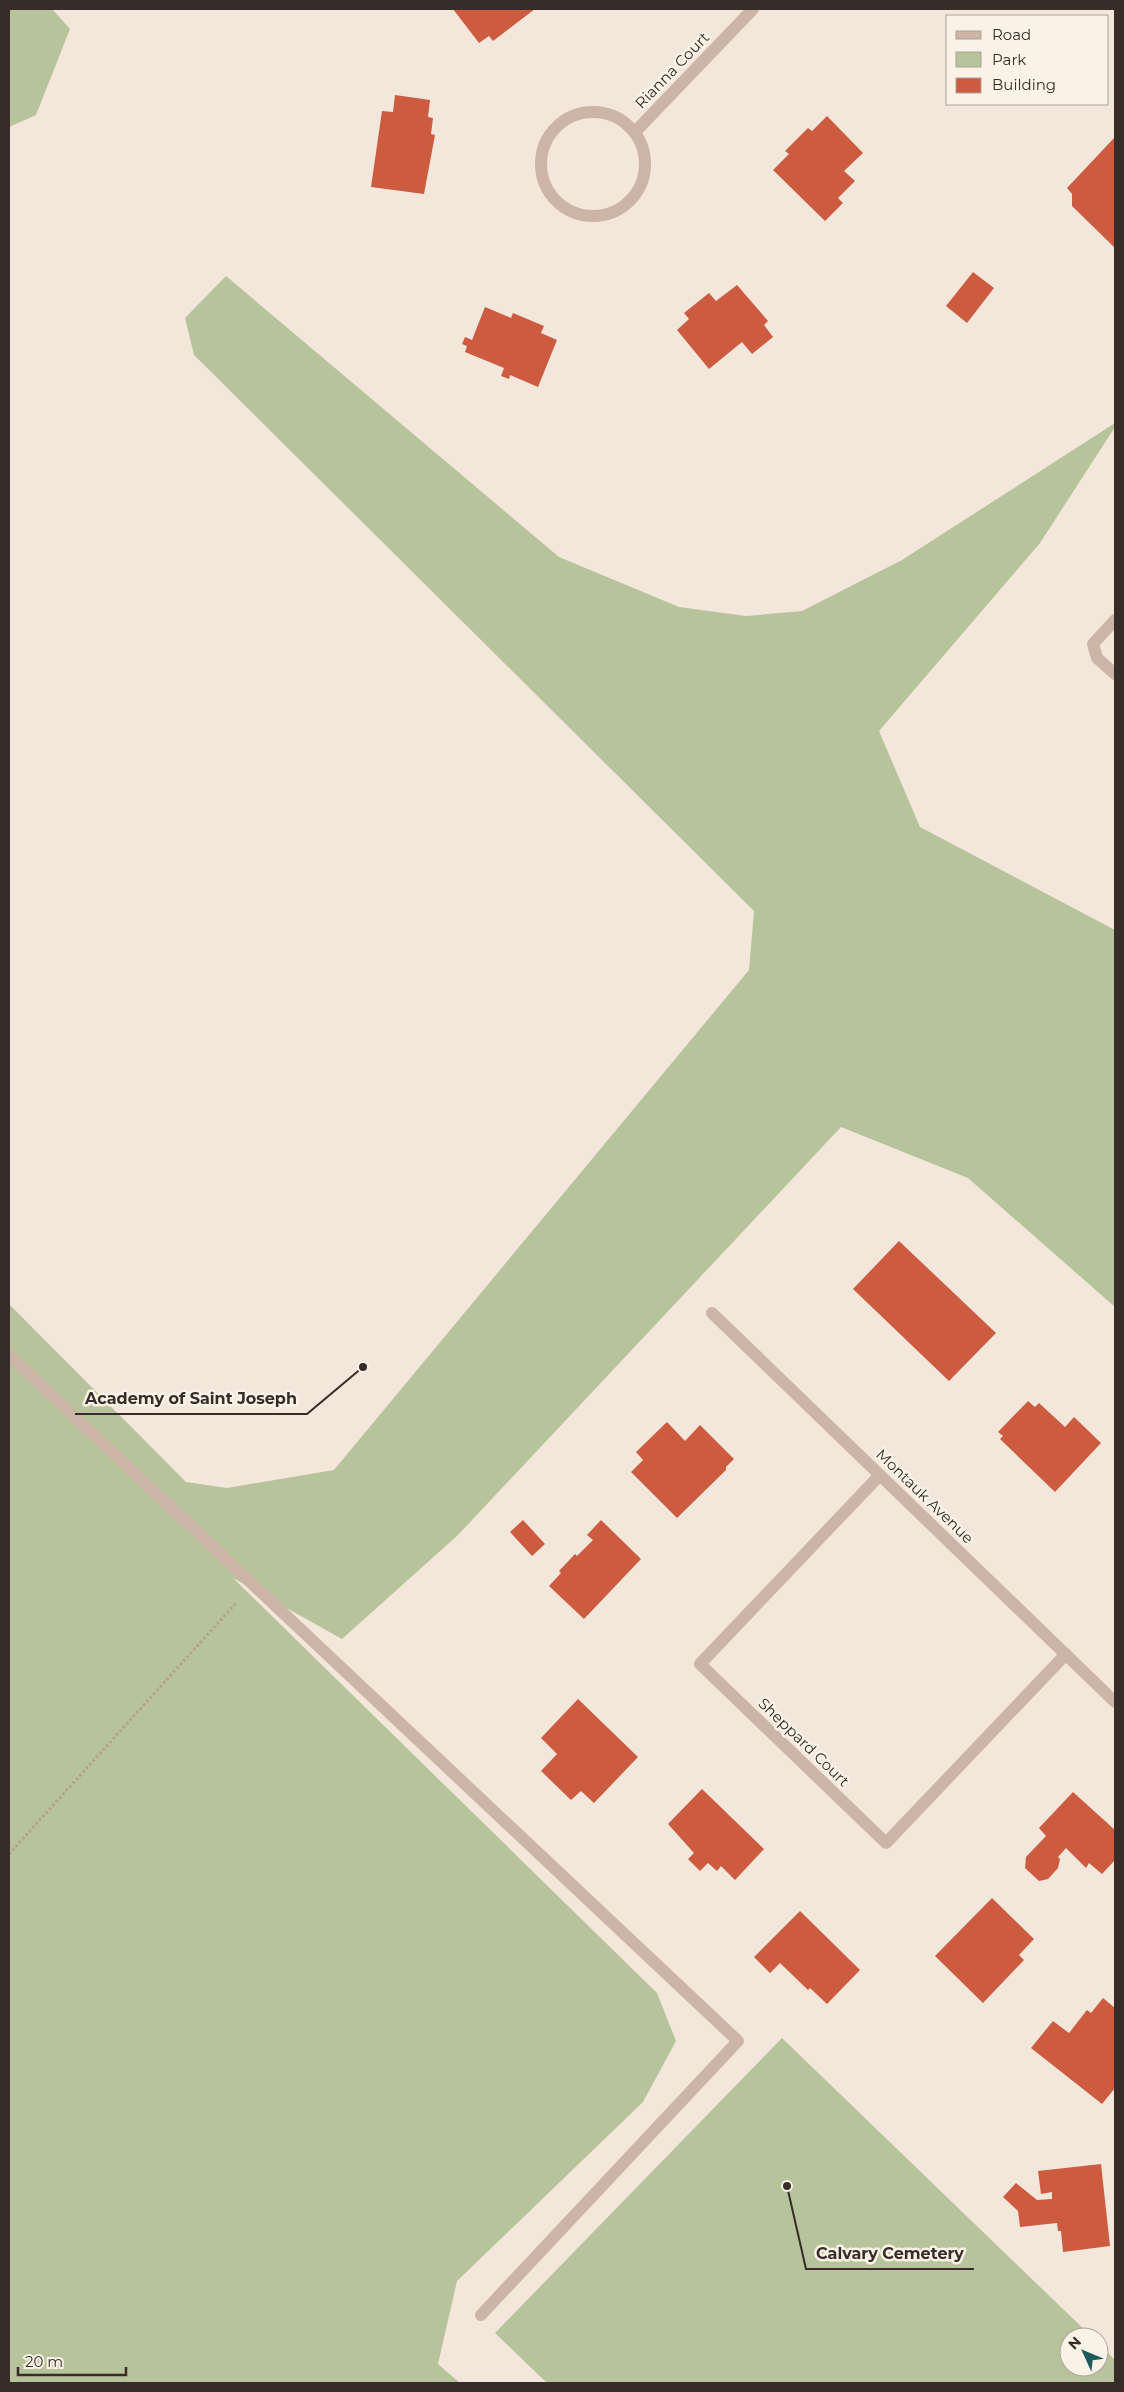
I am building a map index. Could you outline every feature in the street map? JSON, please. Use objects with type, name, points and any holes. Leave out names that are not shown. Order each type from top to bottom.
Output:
[{"type":"street","name":"Rianna Court","points":[[636,132],[753,9]]},
{"type":"street","name":"Rianna Court","points":[[600,111],[620,118],[636,132],[644,150],[646,170],[639,190],[625,206],[607,215],[586,216],[566,209],[551,196],[542,178],[541,157],[548,137],[561,122],[580,113],[600,111]]},
{"type":"street","points":[[1115,620],[1093,644],[1097,658],[1115,674]]},
{"type":"street","name":"Montauk Avenue","points":[[712,1313],[1115,1702]]},
{"type":"street","points":[[9,1355],[738,2041],[481,2315]]},
{"type":"street","name":"Sheppard Court","points":[[880,1475],[700,1664],[886,1844],[1066,1654]]},
{"type":"path","points":[[9,1854],[253,1584]]},
{"type":"green space","points":[[9,9],[52,9],[70,29],[36,115],[9,127]]},
{"type":"green space","points":[[226,276],[559,557],[679,607],[746,616],[802,611],[902,560],[1115,423],[1115,427],[1040,543],[879,731],[920,827],[1115,930],[1115,1307],[968,1178],[841,1127],[458,1535],[342,1639],[233,1578],[657,1993],[676,2041],[643,2102],[457,2281],[438,2364],[460,2383],[9,2383],[9,1304],[186,1482],[227,1488],[334,1470],[749,970],[754,911],[194,355],[185,318]]},
{"type":"green space","points":[[782,2038],[1082,2327],[1059,2327],[1059,2377],[1109,2377],[1109,2354],[1115,2360],[1115,2383],[547,2383],[495,2333]]},
{"type":"building","points":[[453,9],[535,9],[493,41],[489,36],[479,43]]},
{"type":"building","points":[[395,95],[430,100],[428,117],[433,118],[431,134],[435,135],[424,194],[371,187],[382,111],[393,112]]},
{"type":"building","points":[[827,116],[863,153],[844,171],[855,181],[838,198],[843,203],[825,221],[773,170],[789,154],[785,151],[808,128],[812,131]]},
{"type":"building","points":[[1115,137],[1114,247],[1072,206],[1072,194],[1067,188]]},
{"type":"building","points":[[973,272],[994,288],[967,323],[946,306]]},
{"type":"building","points":[[737,285],[768,321],[764,325],[773,337],[752,354],[742,342],[709,369],[677,330],[689,319],[684,313],[709,293],[716,301]]},
{"type":"building","points":[[485,307],[511,318],[513,313],[544,326],[541,333],[557,340],[538,387],[510,375],[509,379],[501,376],[504,368],[465,352],[467,346],[462,344],[465,337],[472,340]]},
{"type":"building","points":[[899,1241],[996,1333],[949,1381],[853,1289]]},
{"type":"building","points":[[1028,1401],[1035,1407],[1039,1403],[1065,1427],[1074,1417],[1101,1443],[1055,1492],[1000,1439],[1003,1436],[998,1432]]},
{"type":"building","points":[[667,1422],[685,1441],[700,1425],[734,1459],[726,1467],[726,1470],[677,1518],[631,1472],[643,1460],[636,1452]]},
{"type":"building","points":[[523,1520],[545,1544],[532,1556],[510,1532]]},
{"type":"building","points":[[601,1520],[641,1559],[584,1619],[549,1586],[561,1573],[559,1571],[575,1554],[577,1556],[593,1540],[587,1535]]},
{"type":"building","points":[[578,1699],[638,1757],[594,1803],[581,1791],[571,1800],[541,1771],[557,1754],[541,1738]]},
{"type":"building","points":[[702,1789],[764,1849],[735,1880],[721,1866],[717,1871],[708,1863],[700,1871],[688,1859],[694,1853],[668,1824]]},
{"type":"building","points":[[1073,1792],[1115,1830],[1115,1860],[1102,1874],[1089,1863],[1086,1868],[1066,1848],[1058,1857],[1060,1859],[1058,1868],[1048,1879],[1039,1881],[1025,1868],[1026,1857],[1046,1836],[1039,1828]]},
{"type":"building","points":[[992,1898],[1034,1939],[1019,1955],[1024,1960],[983,2003],[935,1956]]},
{"type":"building","points":[[800,1911],[860,1970],[827,2004],[810,1988],[808,1990],[780,1963],[770,1973],[754,1957]]},
{"type":"building","points":[[1103,1998],[1115,2008],[1115,2088],[1102,2104],[1031,2048],[1053,2021],[1069,2033],[1087,2010],[1091,2013]]},
{"type":"building","points":[[1101,2164],[1110,2246],[1063,2252],[1061,2231],[1058,2231],[1057,2223],[1020,2227],[1018,2211],[1003,2197],[1016,2183],[1037,2200],[1052,2199],[1052,2192],[1041,2194],[1038,2171]]},
{"type":"place","name":"Academy of Saint Joseph","points":[[363,1367]]},
{"type":"place","name":"Calvary Cemetery","points":[[787,2186]]}]
